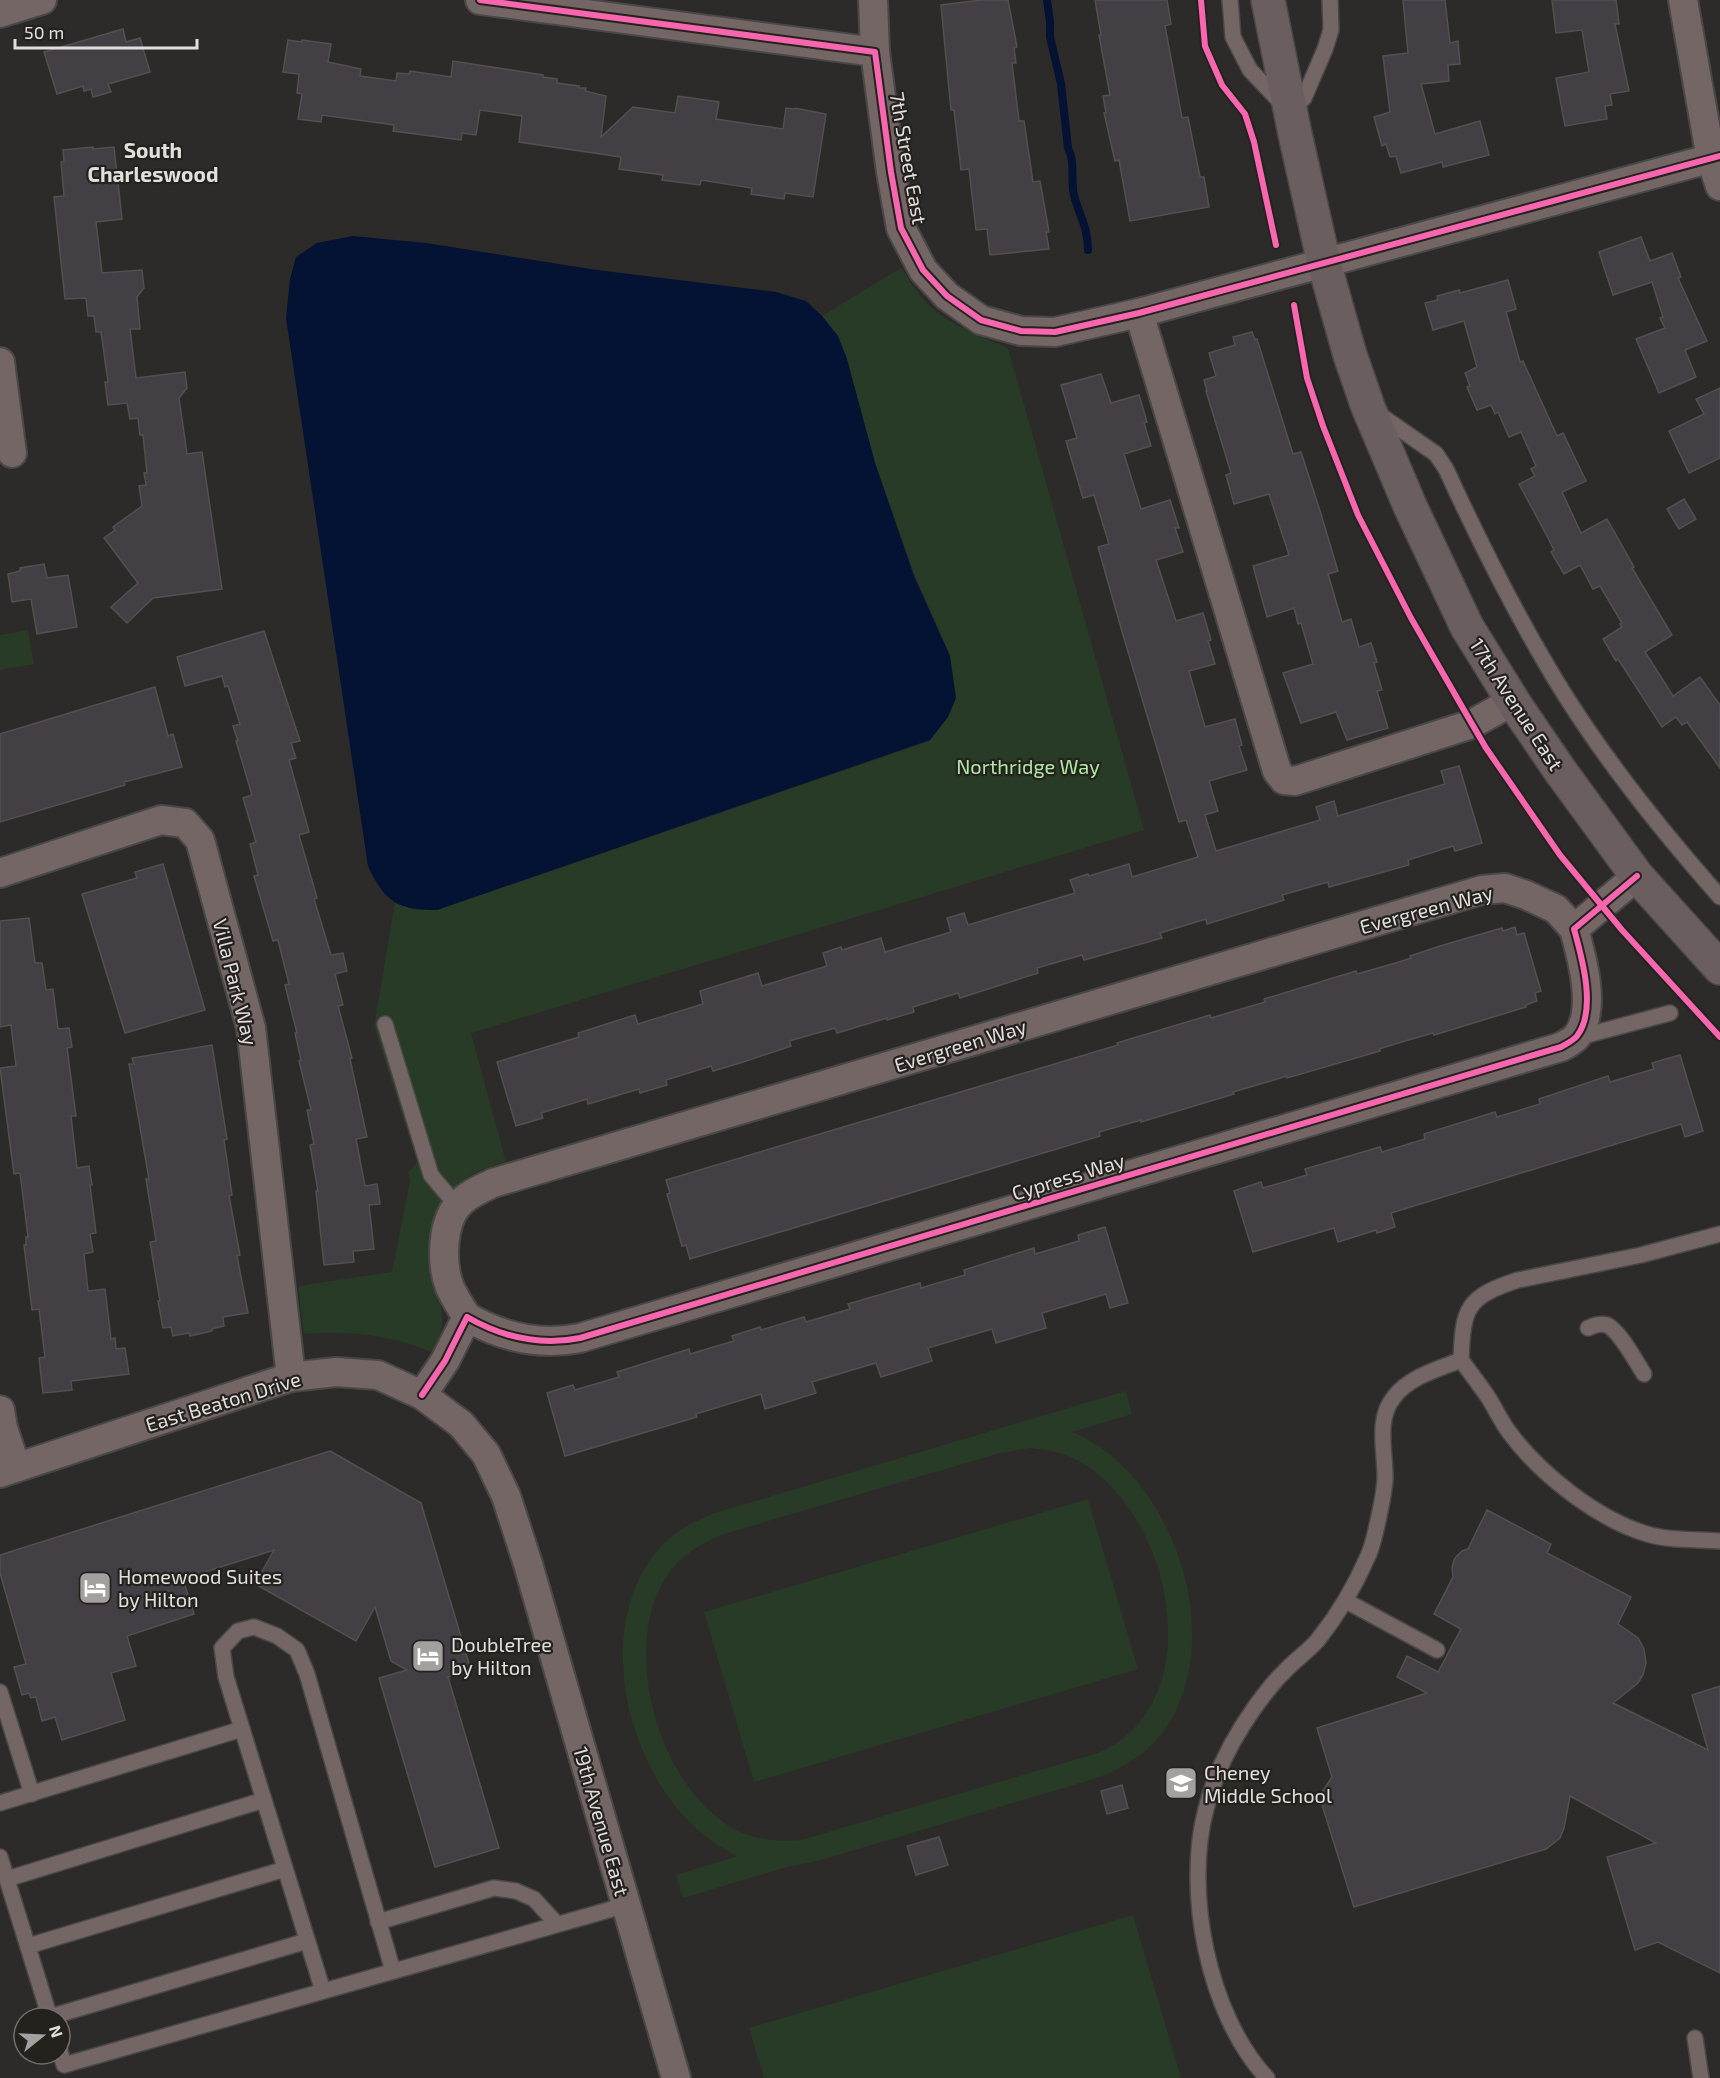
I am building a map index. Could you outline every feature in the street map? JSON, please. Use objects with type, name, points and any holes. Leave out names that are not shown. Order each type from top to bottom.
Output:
[{"type":"street","points":[[0,14],[42,0]]},
{"type":"street","points":[[480,0],[875,52]]},
{"type":"street","name":"7th Street East","points":[[873,0],[875,52],[891,172],[902,228],[923,270],[947,296],[981,320],[1021,331],[1055,332],[1139,313],[1715,158]]},
{"type":"street","name":"17th Avenue East","points":[[1268,0],[1290,112],[1324,263],[1350,355],[1368,407],[1410,506],[1467,627],[1513,701],[1636,876],[1720,968]]},
{"type":"street","points":[[1683,0],[1720,186]]},
{"type":"street","points":[[1139,313],[1277,771],[1284,780],[1294,781],[1472,724],[1513,701]]},
{"type":"street","points":[[0,362],[12,453]]},
{"type":"street","name":"Villa Park Way","points":[[0,873],[161,820],[185,823],[200,840],[251,1028],[291,1377]]},
{"type":"street","points":[[1576,1038],[1584,1023],[1586,998],[1584,965],[1574,929],[1636,876]]},
{"type":"street","name":"Evergreen Way","points":[[457,1206],[471,1193],[493,1183],[1482,890],[1505,888],[1526,895],[1556,909],[1574,929]]},
{"type":"street","name":"Cypress Way","points":[[467,1317],[484,1327],[532,1341],[560,1342],[580,1338],[1561,1047],[1576,1038]]},
{"type":"street","points":[[422,1395],[445,1361],[467,1317],[449,1284],[444,1260],[444,1236],[457,1206]]},
{"type":"street","name":"East Beaton Drive","points":[[8,1470],[291,1377],[336,1372],[378,1375],[422,1395],[461,1424],[486,1454],[506,1496],[528,1564]]},
{"type":"street","points":[[0,1410],[8,1470]]},
{"type":"street","name":"19th Avenue East","points":[[528,1564],[676,2078]]},
{"type":"lane","points":[[1230,0],[1233,37],[1250,70],[1290,112],[1304,98],[1325,49],[1331,30],[1330,0]]},
{"type":"lane","points":[[1368,407],[1436,454],[1446,469],[1504,588],[1556,680],[1630,788],[1720,897]]},
{"type":"lane","points":[[1576,1038],[1670,1013]]},
{"type":"lane","points":[[385,1024],[431,1175],[457,1206]]},
{"type":"lane","points":[[1720,1234],[1641,1255],[1518,1280],[1500,1286],[1479,1298],[1467,1310],[1462,1327],[1461,1360],[1488,1396],[1508,1431],[1527,1454],[1581,1501],[1646,1534],[1662,1538],[1720,1541]]},
{"type":"lane","points":[[1588,1328],[1598,1324],[1608,1326],[1618,1335],[1644,1374]]},
{"type":"lane","points":[[1267,2078],[1239,2039],[1223,2008],[1213,1978],[1201,1928],[1200,1845],[1204,1821],[1217,1775],[1232,1744],[1249,1717],[1282,1674],[1316,1642],[1346,1601],[1370,1553],[1385,1481],[1383,1430],[1386,1410],[1393,1397],[1408,1383],[1461,1360]]},
{"type":"lane","points":[[1346,1601],[1437,1650]]},
{"type":"lane","points":[[323,1991],[226,1677],[222,1648],[238,1631],[254,1628],[277,1636],[297,1650],[304,1666],[393,1971]]},
{"type":"lane","points":[[0,1692],[32,1794]]},
{"type":"lane","points":[[0,1803],[242,1729]]},
{"type":"lane","points":[[7,1879],[264,1800]]},
{"type":"lane","points":[[0,1857],[46,2006]]},
{"type":"lane","points":[[28,1946],[285,1869]]},
{"type":"lane","points":[[378,1922],[495,1888],[516,1891],[534,1899],[557,1924]]},
{"type":"lane","points":[[72,2064],[626,1905]]},
{"type":"lane","points":[[72,2011],[308,1941]]},
{"type":"lane","points":[[1695,2038],[1701,2078]]},
{"type":"green space","name":"Northridge Way","points":[[901,268],[922,298],[944,317],[964,329],[1008,348],[1144,830],[471,1033],[506,1162],[479,1171],[464,1180],[447,1198],[435,1220],[428,1258],[442,1311],[442,1320],[438,1340],[432,1352],[400,1341],[369,1335],[304,1334],[298,1286],[392,1272],[410,1181],[408,1173],[417,1162],[374,1026],[395,903],[416,910],[437,910],[930,741],[950,656],[915,576],[875,463],[847,359],[838,336],[822,316]]},
{"type":"green space","points":[[28,630],[34,664],[0,670],[0,635]]},
{"type":"green space","points":[[1126,1391],[1132,1414],[1072,1432],[1108,1453],[1138,1483],[1162,1519],[1180,1561],[1190,1605],[1192,1649],[1184,1691],[1166,1728],[1152,1744],[1127,1764],[1097,1778],[821,1860],[787,1867],[683,1898],[676,1875],[738,1856],[702,1834],[672,1802],[648,1763],[632,1720],[624,1674],[625,1629],[635,1588],[657,1551],[685,1527],[718,1512]],"holes":[[[1030,1448],[1057,1452],[1070,1457],[1082,1463],[1113,1489],[1139,1524],[1157,1566],[1167,1610],[1167,1654],[1156,1695],[1134,1729],[1098,1753],[801,1840],[777,1840],[753,1836],[738,1831],[711,1812],[687,1785],[669,1753],[655,1717],[648,1680],[646,1643],[652,1608],[672,1569],[692,1551],[724,1534],[1000,1453]]]},
{"type":"green space","points":[[1088,1499],[1138,1669],[754,1782],[704,1612]]},
{"type":"green space","points":[[1133,1915],[1181,2078],[764,2078],[749,2028]]},
{"type":"water","points":[[353,236],[426,243],[597,270],[776,292],[806,301],[838,336],[847,359],[875,463],[914,576],[950,656],[956,698],[948,717],[930,740],[437,910],[402,906],[387,896],[368,866],[286,318],[290,279],[296,257],[317,243]]},
{"type":"building","points":[[981,0],[1008,0],[1017,47],[1014,48],[1016,63],[1012,63],[1019,121],[1024,121],[1033,182],[1040,181],[1049,232],[1046,232],[1049,249],[990,255],[987,229],[976,230],[969,169],[961,170],[954,110],[951,110],[941,5]]},
{"type":"building","points":[[1095,0],[1167,0],[1171,24],[1165,26],[1182,118],[1188,117],[1200,177],[1204,177],[1209,207],[1130,221],[1119,160],[1115,161],[1104,113],[1106,113],[1103,96],[1110,95]]},
{"type":"building","points":[[1403,0],[1445,0],[1450,43],[1458,41],[1460,64],[1448,65],[1449,81],[1421,84],[1435,134],[1480,121],[1489,155],[1443,167],[1442,162],[1401,173],[1396,156],[1390,157],[1386,144],[1382,146],[1374,117],[1390,112],[1383,56],[1408,53]]},
{"type":"building","points":[[1552,0],[1616,0],[1619,24],[1615,24],[1629,91],[1610,94],[1612,105],[1605,106],[1607,119],[1565,126],[1556,78],[1589,72],[1582,30],[1556,33]]},
{"type":"building","points":[[123,29],[126,42],[140,38],[150,72],[108,84],[111,92],[93,97],[91,89],[84,91],[83,86],[57,94],[44,52]]},
{"type":"building","points":[[288,40],[331,44],[328,62],[361,69],[360,76],[396,81],[397,73],[409,74],[410,71],[451,77],[453,61],[557,79],[557,83],[579,86],[579,88],[586,88],[585,91],[606,96],[601,137],[633,107],[675,113],[678,96],[719,102],[716,119],[783,129],[786,108],[826,114],[813,197],[785,193],[784,199],[751,194],[752,188],[701,180],[700,185],[662,180],[663,175],[619,169],[621,157],[519,142],[522,116],[480,110],[476,135],[462,133],[461,140],[393,131],[394,125],[322,115],[321,122],[298,119],[302,94],[297,93],[299,74],[283,72]]},
{"type":"building","points":[[93,147],[93,149],[114,147],[122,219],[96,222],[102,273],[142,270],[144,288],[137,297],[140,329],[130,329],[136,378],[185,372],[187,388],[179,398],[187,454],[202,452],[222,589],[153,598],[127,623],[111,607],[138,583],[104,538],[115,530],[113,527],[142,506],[139,486],[146,485],[144,473],[147,473],[143,435],[140,435],[138,418],[130,419],[127,403],[108,405],[105,382],[108,382],[101,332],[96,332],[94,316],[88,316],[86,298],[65,299],[54,197],[64,196],[61,162],[64,161],[63,150]]},
{"type":"building","points":[[1641,237],[1650,261],[1672,253],[1681,277],[1678,278],[1707,341],[1685,350],[1696,377],[1659,393],[1636,339],[1665,328],[1660,318],[1663,317],[1652,282],[1613,295],[1599,252]]},
{"type":"building","points":[[1508,280],[1516,309],[1506,312],[1520,362],[1523,361],[1557,436],[1563,433],[1586,481],[1562,492],[1581,533],[1607,519],[1634,567],[1632,568],[1672,635],[1645,652],[1673,696],[1700,677],[1720,705],[1720,768],[1687,722],[1682,725],[1676,717],[1662,727],[1603,639],[1622,627],[1620,624],[1622,623],[1600,586],[1593,589],[1580,565],[1564,574],[1551,552],[1554,550],[1519,484],[1535,476],[1531,469],[1536,466],[1521,432],[1509,437],[1498,412],[1495,414],[1491,405],[1477,410],[1467,387],[1470,386],[1465,373],[1477,367],[1464,321],[1433,330],[1425,303],[1438,300],[1437,296],[1459,290],[1460,293]]},
{"type":"building","points":[[1252,332],[1255,340],[1257,339],[1293,454],[1301,452],[1321,514],[1338,571],[1328,574],[1342,622],[1351,619],[1359,647],[1371,643],[1377,662],[1374,663],[1382,690],[1377,691],[1388,728],[1347,740],[1336,712],[1301,723],[1283,673],[1313,664],[1301,623],[1298,624],[1294,608],[1267,617],[1253,566],[1289,555],[1269,494],[1234,504],[1226,475],[1231,473],[1206,391],[1204,380],[1216,376],[1209,353],[1235,345],[1233,337]]},
{"type":"building","points":[[1101,374],[1111,403],[1139,395],[1147,422],[1144,423],[1151,446],[1124,454],[1141,509],[1170,500],[1179,528],[1175,528],[1183,552],[1156,560],[1176,621],[1203,613],[1211,640],[1208,641],[1215,664],[1189,671],[1205,727],[1235,719],[1242,745],[1239,746],[1247,770],[1209,781],[1218,811],[1205,815],[1216,851],[1320,820],[1316,807],[1334,801],[1338,816],[1445,784],[1441,771],[1459,766],[1482,843],[1455,851],[1453,846],[1408,860],[1409,865],[1329,887],[1328,882],[1282,895],[1284,900],[1207,924],[1206,919],[1160,933],[1162,938],[1084,960],[1082,955],[1037,968],[1038,973],[960,998],[958,993],[913,1007],[914,1012],[837,1033],[835,1028],[789,1041],[791,1046],[740,1063],[713,1071],[711,1066],[666,1080],[667,1085],[640,1093],[639,1089],[588,1104],[587,1099],[541,1113],[543,1118],[516,1126],[497,1062],[579,1037],[578,1033],[635,1015],[638,1024],[703,1004],[700,991],[758,973],[762,986],[827,966],[823,953],[841,947],[842,950],[881,938],[885,952],[951,932],[947,918],[964,913],[968,925],[1075,893],[1070,880],[1088,874],[1089,876],[1129,864],[1132,877],[1198,857],[1186,820],[1179,822],[1123,635],[1098,547],[1109,544],[1094,495],[1083,498],[1066,441],[1077,438],[1061,385]]},
{"type":"building","points":[[1720,388],[1720,458],[1689,473],[1669,431],[1704,414],[1696,399]]},
{"type":"building","points":[[1684,499],[1696,519],[1679,529],[1667,509]]},
{"type":"building","points":[[44,564],[47,578],[68,575],[77,627],[37,634],[31,599],[12,602],[8,574],[20,571],[20,568]]},
{"type":"building","points":[[264,631],[300,741],[291,743],[296,758],[289,760],[309,832],[299,835],[317,898],[314,899],[331,955],[343,953],[347,971],[335,974],[343,1005],[338,1006],[352,1058],[350,1059],[367,1137],[356,1139],[365,1186],[377,1184],[380,1204],[369,1205],[374,1249],[353,1251],[354,1262],[324,1265],[316,1191],[318,1191],[310,1145],[314,1144],[307,1110],[311,1110],[299,1061],[301,1060],[295,1033],[297,1033],[285,985],[289,984],[278,940],[273,941],[254,876],[258,875],[250,844],[256,842],[243,798],[252,795],[233,726],[240,724],[228,686],[225,687],[222,676],[185,686],[177,657]]},
{"type":"building","points":[[155,687],[168,736],[173,734],[182,767],[124,782],[125,785],[0,822],[0,734]]},
{"type":"building","points":[[163,864],[205,1010],[125,1033],[82,894],[137,878],[135,872]]},
{"type":"building","points":[[29,918],[35,963],[42,963],[46,990],[53,989],[58,1029],[69,1028],[72,1047],[67,1048],[76,1116],[71,1116],[77,1168],[89,1166],[96,1233],[90,1234],[93,1252],[84,1254],[88,1291],[105,1289],[111,1339],[115,1338],[116,1349],[125,1348],[129,1374],[71,1381],[72,1390],[43,1393],[39,1358],[45,1357],[39,1309],[32,1310],[24,1245],[28,1237],[20,1173],[14,1174],[0,1068],[16,1066],[11,1025],[0,1027],[0,921]]},
{"type":"building","points":[[1515,927],[1517,935],[1524,933],[1541,991],[1535,993],[1537,1001],[1526,1007],[1233,1092],[1234,1094],[1141,1122],[1141,1120],[1099,1132],[1100,1136],[690,1259],[686,1245],[682,1246],[667,1194],[670,1193],[666,1180],[1118,1045],[1117,1043],[1210,1015],[1211,1018],[1265,1002],[1264,999],[1356,971],[1357,974],[1411,958],[1410,956],[1440,946],[1502,928],[1503,931]]},
{"type":"building","points":[[212,1045],[227,1139],[224,1140],[232,1195],[229,1196],[240,1255],[237,1256],[248,1313],[223,1317],[224,1326],[212,1329],[212,1331],[190,1336],[189,1333],[173,1336],[171,1327],[163,1328],[158,1301],[160,1301],[150,1242],[156,1241],[146,1179],[149,1179],[129,1064],[134,1064],[132,1058]]},
{"type":"building","points":[[1680,1055],[1703,1131],[1685,1137],[1681,1124],[1391,1213],[1395,1227],[1377,1233],[1376,1230],[1338,1242],[1334,1228],[1253,1252],[1234,1191],[1261,1182],[1263,1188],[1307,1175],[1305,1169],[1380,1147],[1382,1152],[1425,1139],[1424,1134],[1495,1112],[1497,1117],[1540,1104],[1539,1099],[1608,1076],[1610,1082],[1654,1069],[1652,1063]]},
{"type":"building","points":[[1105,1227],[1128,1303],[1110,1308],[1106,1294],[1042,1313],[1046,1328],[996,1343],[992,1329],[928,1348],[932,1361],[881,1377],[876,1363],[812,1382],[816,1393],[765,1409],[761,1394],[696,1414],[697,1417],[565,1456],[547,1393],[573,1385],[575,1390],[619,1377],[617,1372],[689,1349],[690,1354],[734,1341],[732,1336],[760,1327],[761,1330],[804,1317],[806,1322],[850,1309],[848,1304],[920,1283],[921,1288],[965,1275],[964,1270],[1034,1248],[1035,1254],[1079,1241],[1078,1235]]},
{"type":"building","points":[[330,1451],[421,1503],[471,1670],[448,1677],[499,1848],[435,1867],[379,1678],[407,1670],[391,1661],[375,1607],[356,1641],[255,1584],[274,1550],[183,1579],[194,1614],[127,1636],[136,1666],[111,1673],[125,1720],[62,1740],[55,1717],[42,1721],[36,1697],[31,1698],[29,1693],[22,1695],[14,1667],[26,1664],[0,1573],[0,1555]]},
{"type":"building","points":[[1487,1510],[1551,1544],[1547,1553],[1631,1597],[1618,1624],[1638,1638],[1644,1649],[1646,1663],[1638,1683],[1613,1703],[1708,1750],[1692,1695],[1720,1686],[1720,1973],[1658,1942],[1635,1950],[1607,1857],[1656,1843],[1570,1796],[1560,1838],[1546,1849],[1354,1907],[1322,1805],[1322,1792],[1332,1777],[1317,1728],[1427,1693],[1397,1677],[1407,1656],[1438,1672],[1461,1629],[1434,1614],[1453,1577],[1452,1567],[1455,1558],[1468,1549]]},
{"type":"building","points":[[1122,1785],[1128,1808],[1107,1814],[1101,1791]]},
{"type":"building","points":[[939,1837],[948,1865],[916,1875],[907,1846]]},
{"type":"waterway","points":[[1047,0],[1050,37],[1061,84],[1068,148],[1072,160],[1073,189],[1085,228],[1088,250]]},
{"type":"cycle path","points":[[480,0],[875,52],[901,228],[923,270],[947,296],[981,320],[1021,331],[1055,332],[1139,313],[1720,156]]},
{"type":"cycle path","points":[[1201,0],[1205,46],[1222,85],[1245,114],[1254,142],[1276,245]]},
{"type":"cycle path","points":[[1294,305],[1307,378],[1358,515],[1411,618],[1472,724],[1560,855],[1622,930],[1720,1037]]},
{"type":"cycle path","points":[[422,1395],[445,1361],[467,1317],[494,1330],[522,1338],[551,1341],[580,1338],[1561,1047],[1577,1036],[1586,1012],[1586,984],[1574,929],[1637,876]]},
{"type":"place","name":"Homewood Suites by Hilton","points":[[95,1588]]},
{"type":"place","name":"DoubleTree by Hilton","points":[[428,1656]]},
{"type":"place","name":"Cheney Middle School","points":[[1181,1783]]},
{"type":"district","name":"South Charleswood","points":[[153,161]]}]
